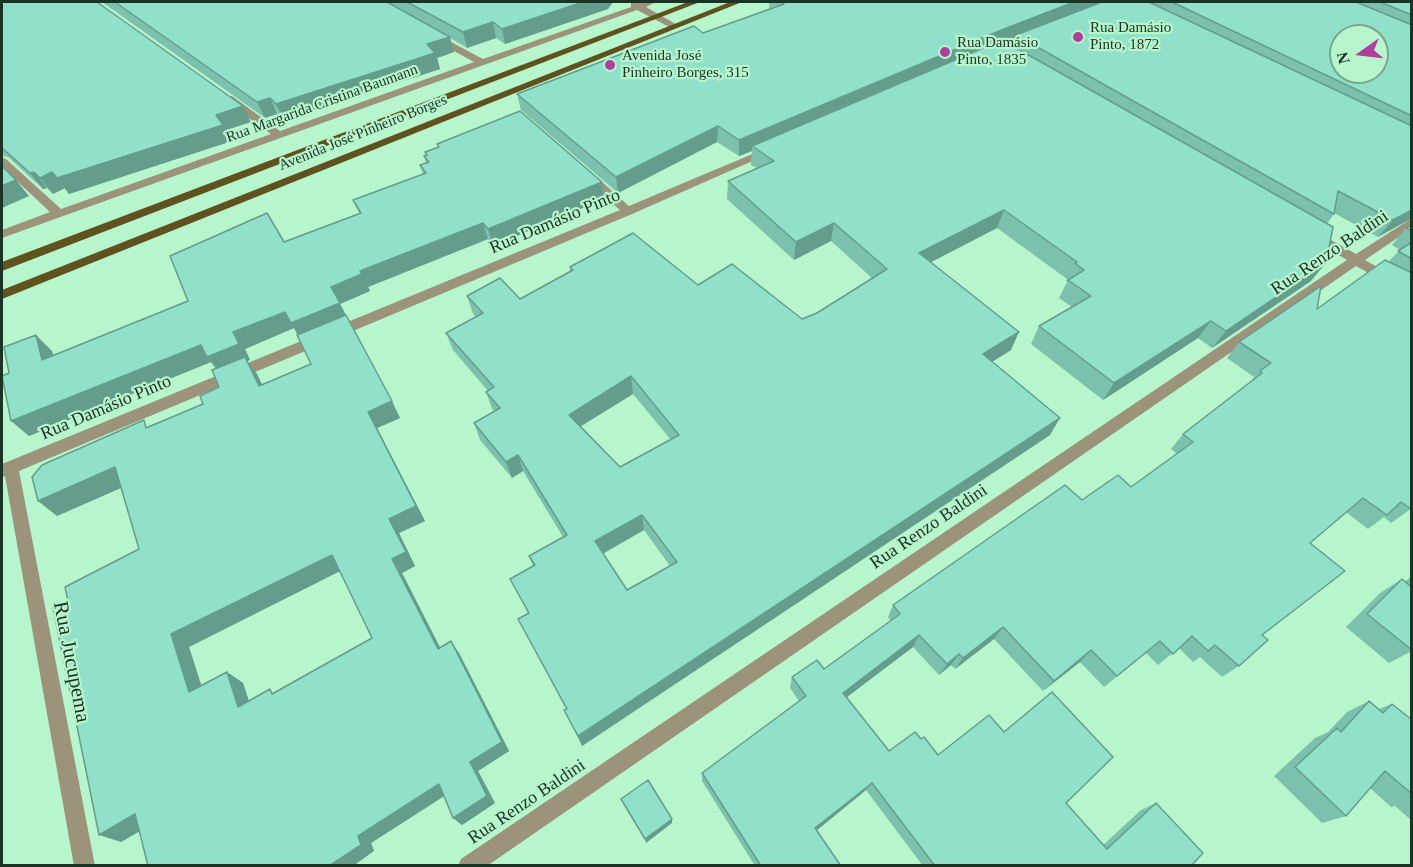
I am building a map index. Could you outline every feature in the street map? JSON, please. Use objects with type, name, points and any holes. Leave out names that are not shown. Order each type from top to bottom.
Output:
[{"type":"main road","name":"Avenida José Pinheiro Borges","points":[[2,267],[695,2]]},
{"type":"main road","name":"Avenida José Pinheiro Borges","points":[[2,296],[737,2]]},
{"type":"street","points":[[626,2],[674,26]]},
{"type":"street","name":"Rua Margarida Cristina Baumann","points":[[2,234],[652,2]]},
{"type":"street","points":[[423,30],[482,62]]},
{"type":"street","points":[[214,88],[279,135]]},
{"type":"street","name":"Rua Damásio Pinto","points":[[6,469],[628,211],[780,145]]},
{"type":"street","points":[[2,161],[58,213]]},
{"type":"street","points":[[577,166],[628,211]]},
{"type":"street","name":"Rua Renzo Baldini","points":[[468,866],[1412,222]]},
{"type":"street","points":[[1304,230],[1412,293]]},
{"type":"street","name":"Rua Jucupema","points":[[6,469],[86,866]]},
{"type":"building","points":[[2,2],[97,2],[243,106],[216,115],[223,125],[57,178],[52,172],[40,178],[34,172],[30,173],[2,148]]},
{"type":"building","points":[[115,2],[387,2],[450,37],[427,44],[435,53],[276,104],[270,98],[257,102]]},
{"type":"building","points":[[407,2],[583,2],[502,29],[493,22],[463,32]]},
{"type":"building","points":[[781,2],[1074,2],[739,140],[718,126],[616,177],[517,94],[694,26],[703,33],[784,4]]},
{"type":"building","points":[[1102,2],[1149,2],[1412,126],[1412,210],[1393,220],[1338,191],[1334,214],[1016,35]]},
{"type":"building","points":[[1172,2],[1356,2],[1412,25],[1412,116],[1345,84],[1389,84],[1389,24],[1329,24],[1329,77]]},
{"type":"building","points":[[1380,2],[1412,2],[1412,15]]},
{"type":"building","points":[[1002,40],[1333,227],[1326,263],[1226,331],[1211,321],[1114,383],[1039,326],[1091,296],[1068,280],[1084,270],[1075,263],[1077,262],[1004,210],[919,253],[1019,332],[983,354],[1060,418],[578,736],[564,710],[567,709],[518,619],[529,613],[510,579],[535,565],[529,556],[567,535],[518,455],[506,462],[474,423],[500,408],[486,392],[494,387],[446,333],[483,313],[467,296],[500,278],[520,299],[573,270],[570,267],[633,233],[698,285],[732,264],[802,319],[817,313],[887,269],[834,223],[796,242],[728,181],[774,161],[752,146]],"holes":[[[631,376],[679,435],[620,467],[569,415]],[[642,515],[677,562],[627,590],[595,541]]]},
{"type":"building","points":[[520,111],[602,182],[488,229],[483,223],[360,271],[362,274],[331,287],[340,303],[291,323],[285,312],[233,332],[239,344],[207,357],[201,345],[11,421],[2,376],[9,373],[4,347],[36,335],[42,360],[188,301],[170,256],[267,213],[284,242],[361,213],[353,200],[426,173],[420,165],[429,162],[424,156],[427,155],[425,152],[439,147],[437,144]]},
{"type":"building","points":[[2,166],[16,180],[2,186]]},
{"type":"building","points":[[1412,242],[1412,259],[1398,251]]},
{"type":"building","points":[[1385,260],[1412,273],[1412,508],[1401,502],[1387,515],[1363,498],[1310,543],[1345,571],[1262,635],[1268,640],[1239,666],[1215,645],[1208,651],[1192,636],[1173,654],[1160,641],[1117,676],[1091,650],[1054,681],[1003,627],[963,658],[959,654],[947,664],[919,635],[843,693],[889,751],[915,732],[921,739],[924,737],[938,755],[989,715],[1004,732],[1052,692],[1113,757],[1066,803],[1107,849],[1156,803],[1203,853],[1191,866],[935,866],[872,783],[815,828],[841,866],[761,866],[702,773],[806,696],[792,677],[817,660],[824,669],[900,614],[893,605],[1065,485],[1082,500],[1118,475],[1131,487],[1193,442],[1183,434],[1262,373],[1260,371],[1271,363],[1239,342],[1321,286],[1317,309]]},
{"type":"building","points":[[346,315],[392,401],[368,412],[416,506],[389,519],[406,552],[392,559],[438,649],[451,641],[502,742],[470,762],[487,796],[453,818],[439,784],[358,836],[361,845],[329,866],[148,866],[135,814],[99,835],[53,608],[68,601],[65,587],[139,549],[115,467],[38,501],[32,477],[42,465],[144,420],[146,428],[203,404],[200,396],[219,387],[212,370],[245,357],[259,386],[311,364],[297,335]],"holes":[[[332,555],[372,638],[272,694],[270,689],[238,707],[227,672],[189,692],[171,634]]]},
{"type":"building","points":[[1402,579],[1410,586],[1412,584],[1412,650],[1367,614]]},
{"type":"building","points":[[1369,701],[1383,713],[1392,704],[1412,720],[1412,794],[1385,771],[1346,816],[1295,767],[1337,728],[1341,732]]},
{"type":"building","points":[[648,780],[672,819],[645,839],[621,799]]},
{"type":"place","name":"Rua Damásio Pinto, 1872","points":[[1078,37]]},
{"type":"place","name":"Rua Damásio Pinto, 1835","points":[[945,52]]},
{"type":"place","name":"Avenida José Pinheiro Borges, 315","points":[[610,65]]}]
